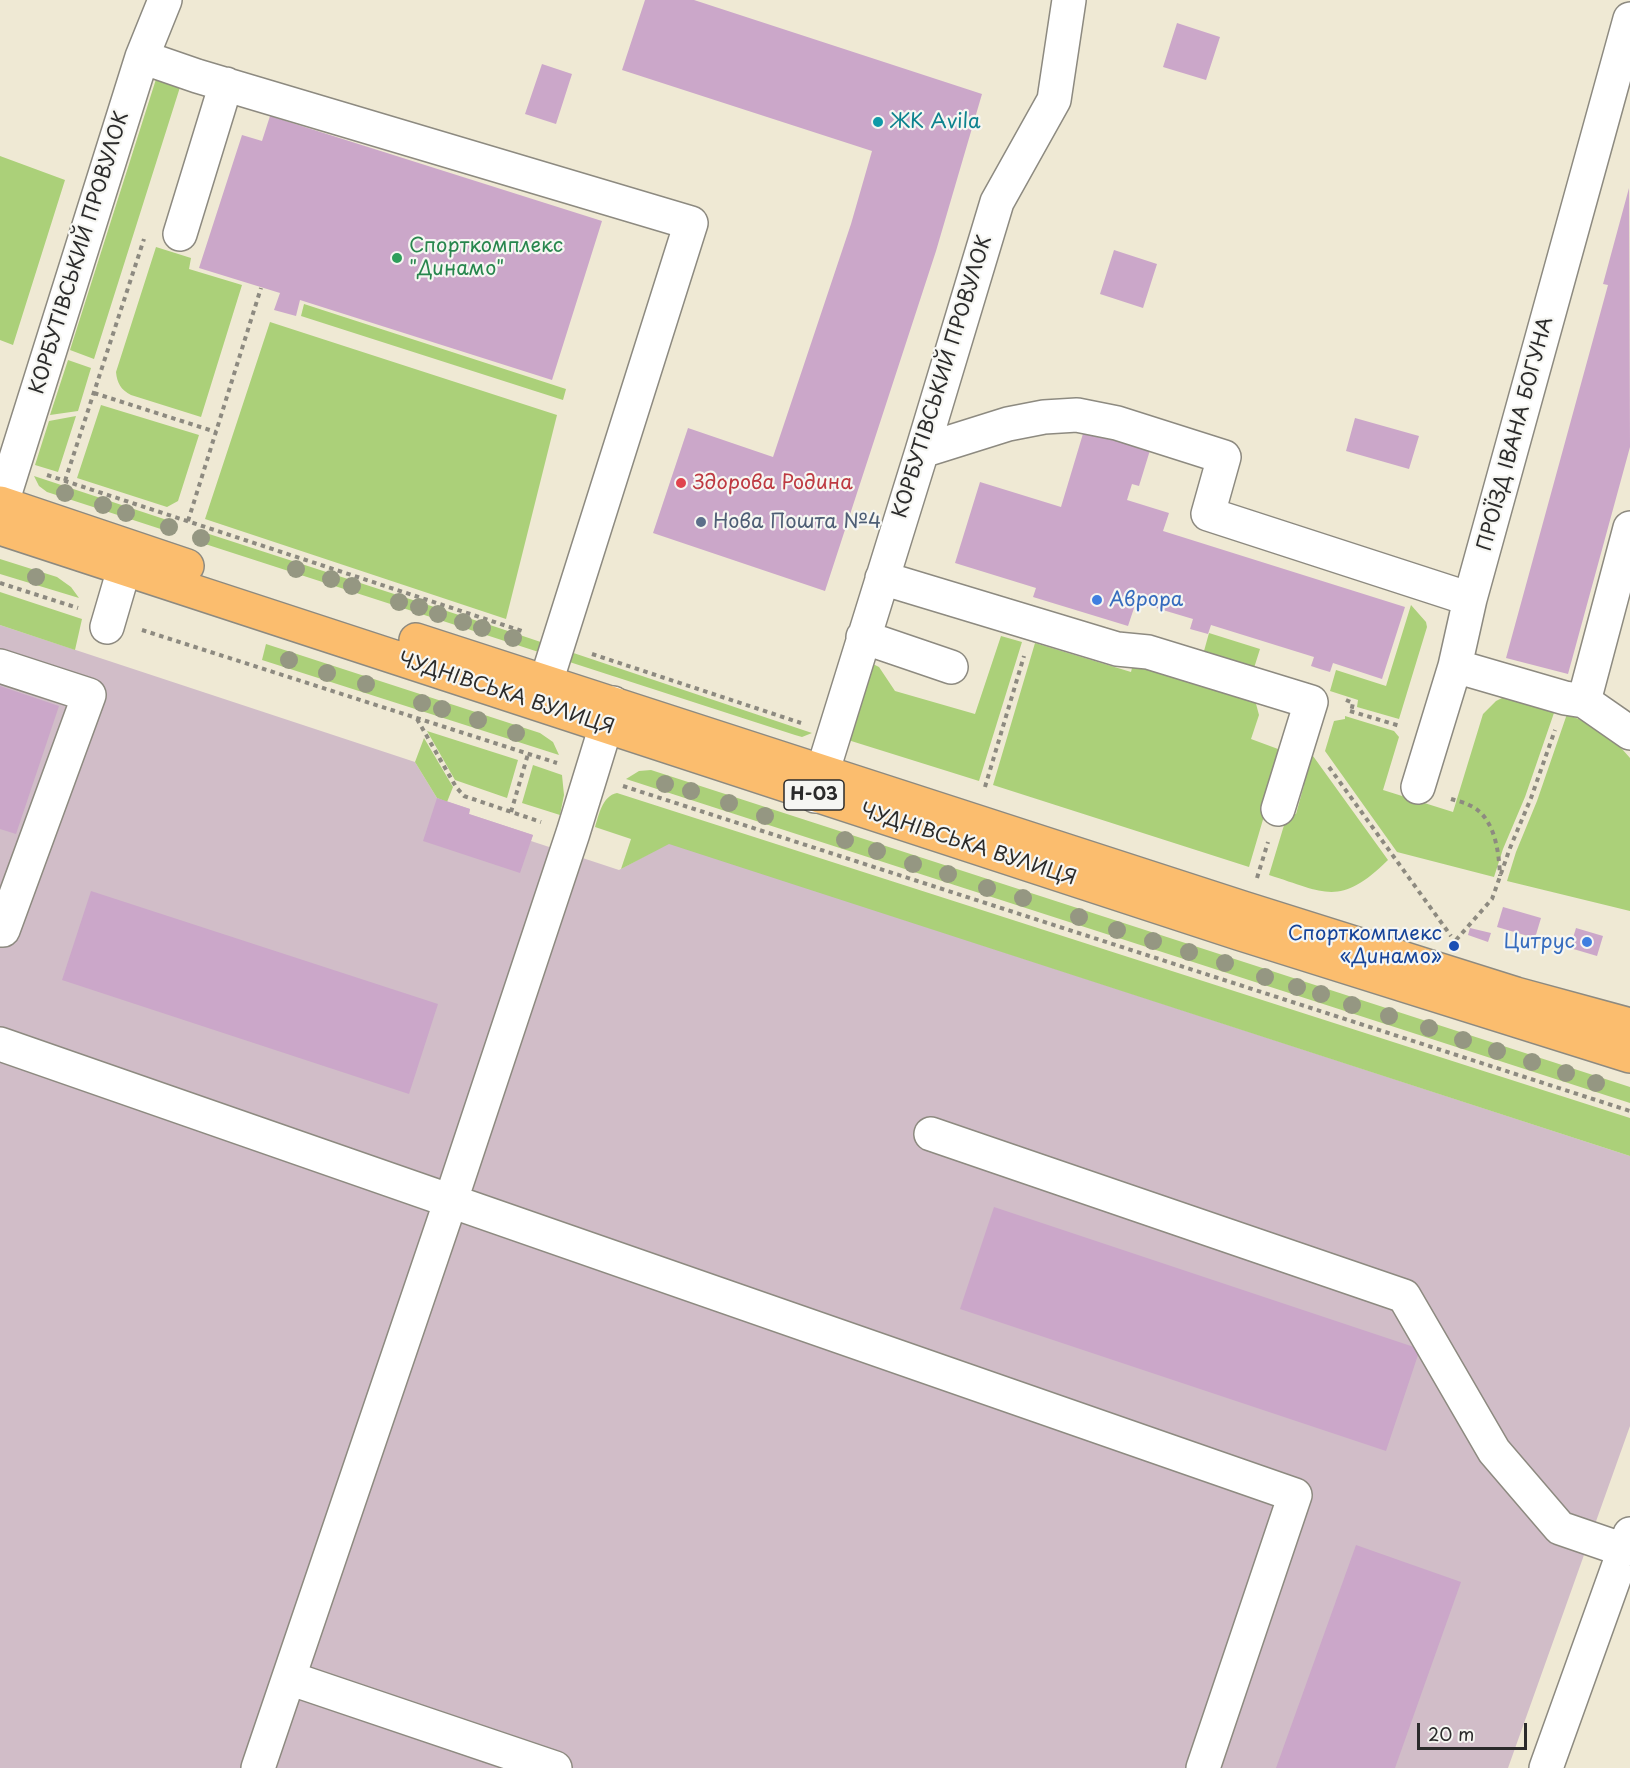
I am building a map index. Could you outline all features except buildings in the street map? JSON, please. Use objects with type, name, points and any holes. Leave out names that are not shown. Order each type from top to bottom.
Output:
[{"type":"main road","name":"ЧУДНІВСЬКА ВУЛИЦЯ","points":[[0,511],[124,569],[610,715],[818,784],[1238,933],[1627,1032]]},
{"type":"main road","name":"ЧУДНІВСЬКА ВУЛИЦЯ","points":[[0,511],[187,566],[546,682],[610,715]]},
{"type":"street","name":"КОРБУТІВСЬКИЙ ПРОВУЛОК","points":[[0,511],[142,57],[165,0]]},
{"type":"street","name":"КОРБУТІВСЬКИЙ ПРОВУЛОК","points":[[818,784],[997,202],[1054,100],[1069,0]]},
{"type":"street","name":"ПРОЇЗД ІВАНА БОГУНА","points":[[1418,787],[1455,666],[1470,599],[1630,19]]},
{"type":"street","points":[[142,57],[691,223],[546,682]]},
{"type":"street","points":[[180,234],[226,84]]},
{"type":"street","points":[[922,451],[1008,424],[1044,417],[1077,415],[1117,423],[1224,457],[1208,514],[1470,599]]},
{"type":"street","points":[[1584,701],[1630,528]]},
{"type":"street","points":[[108,623],[124,569]]},
{"type":"street","points":[[882,578],[1118,649],[1148,652],[1311,702],[1278,809]]},
{"type":"street","points":[[863,637],[951,667]]},
{"type":"street","points":[[0,666],[89,695],[3,930],[0,930]]},
{"type":"street","points":[[1455,666],[1564,698],[1584,701],[1630,733]]},
{"type":"street","points":[[258,1768],[451,1200],[610,715]]},
{"type":"street","points":[[0,1044],[1295,1495],[1203,1768]]},
{"type":"street","points":[[931,1134],[1404,1296],[1494,1451],[1560,1528],[1627,1542],[1546,1768]]},
{"type":"street","points":[[289,1678],[555,1768]]},
{"type":"path","points":[[66,481],[145,236]]},
{"type":"path","points":[[188,521],[261,288]]},
{"type":"path","points":[[94,393],[216,432]]},
{"type":"path","points":[[45,474],[833,733]]},
{"type":"path","points":[[0,583],[108,623],[561,765]]},
{"type":"path","points":[[984,790],[1034,624]]},
{"type":"path","points":[[1355,712],[1372,717]]},
{"type":"path","points":[[417,719],[456,787],[464,796],[573,833]]},
{"type":"path","points":[[1302,730],[1455,941],[1492,900],[1554,732]]},
{"type":"path","points":[[511,812],[528,754]]},
{"type":"path","points":[[619,785],[1630,1111]]},
{"type":"path","points":[[1418,787],[1469,804],[1482,814],[1497,848],[1500,880]]},
{"type":"path","points":[[1257,879],[1267,845]]},
{"type":"shaded area","points":[[0,625],[415,762],[437,798],[470,809],[469,814],[533,835],[531,841],[619,870],[669,843],[1630,1156],[1630,1426],[1508,1768],[0,1768]]},
{"type":"green space","points":[[157,76],[181,84],[94,359],[70,350]]},
{"type":"green space","points":[[0,156],[65,180],[13,345],[0,340]]},
{"type":"green space","points":[[156,247],[191,258],[189,269],[242,285],[201,417],[131,395],[120,386],[117,380],[116,372]]},
{"type":"green space","points":[[304,304],[566,389],[563,400],[301,316]]},
{"type":"green space","points":[[270,322],[557,415],[506,619],[205,519]]},
{"type":"green space","points":[[68,360],[91,368],[78,411],[50,415]]},
{"type":"green space","points":[[101,405],[199,435],[178,501],[167,507],[77,478]]},
{"type":"green space","points":[[76,416],[58,472],[35,465],[49,421]]},
{"type":"green space","points":[[34,476],[176,523],[173,533],[47,492],[39,486]]},
{"type":"green space","points":[[206,533],[812,733],[802,737],[795,735],[202,543]]},
{"type":"green space","points":[[0,559],[57,577],[71,587],[79,598],[0,574]]},
{"type":"green space","points":[[0,592],[82,619],[75,650],[0,625]]},
{"type":"green space","points":[[1411,605],[1426,622],[1427,627],[1399,719],[1357,707],[1358,700],[1330,691],[1336,670],[1386,686]]},
{"type":"green space","points":[[1209,633],[1260,649],[1254,668],[1204,651]]},
{"type":"green space","points":[[1001,636],[1022,642],[979,781],[848,740],[873,664],[879,667],[895,691],[975,714]]},
{"type":"green space","points":[[1035,643],[1131,672],[1133,664],[1255,700],[1259,715],[1251,739],[1278,749],[1281,753],[1249,867],[993,785]]},
{"type":"green space","points":[[266,644],[540,733],[553,742],[559,755],[262,660]]},
{"type":"green space","points":[[1504,697],[1555,710],[1494,877],[1397,852],[1325,751],[1334,721],[1345,719],[1345,716],[1394,731],[1399,737],[1383,790],[1453,812],[1483,714],[1496,701]]},
{"type":"green space","points":[[1567,714],[1601,732],[1630,758],[1630,911],[1507,881]]},
{"type":"green space","points":[[427,731],[518,760],[507,798],[455,780]]},
{"type":"green space","points":[[424,738],[453,787],[447,802],[437,798],[415,762]]},
{"type":"green space","points":[[1306,754],[1313,756],[1388,860],[1357,885],[1344,890],[1319,891],[1269,875],[1288,812],[1296,814],[1304,785],[1299,774]]},
{"type":"green space","points":[[533,765],[562,775],[564,795],[560,815],[522,803]]},
{"type":"green space","points":[[651,770],[1630,1087],[1630,1103],[626,779],[639,771]]},
{"type":"green space","points":[[617,793],[1630,1118],[1630,1156],[669,844],[621,869],[631,839],[595,827],[605,802]]},
{"type":"place","name":"ЖК Avila","points":[[878,122]]},
{"type":"place","name":"Спорткомплекс \"Динамо\"","points":[[397,258]]},
{"type":"place","name":"Здорова Родина","points":[[681,483]]},
{"type":"place","name":"Нова Пошта №4","points":[[701,522]]},
{"type":"place","name":"Аврора","points":[[1097,600]]},
{"type":"place","name":"Цитрус","points":[[1587,942]]},
{"type":"place","name":"Спорткомплекс «Динамо»","points":[[1454,946]]}]
